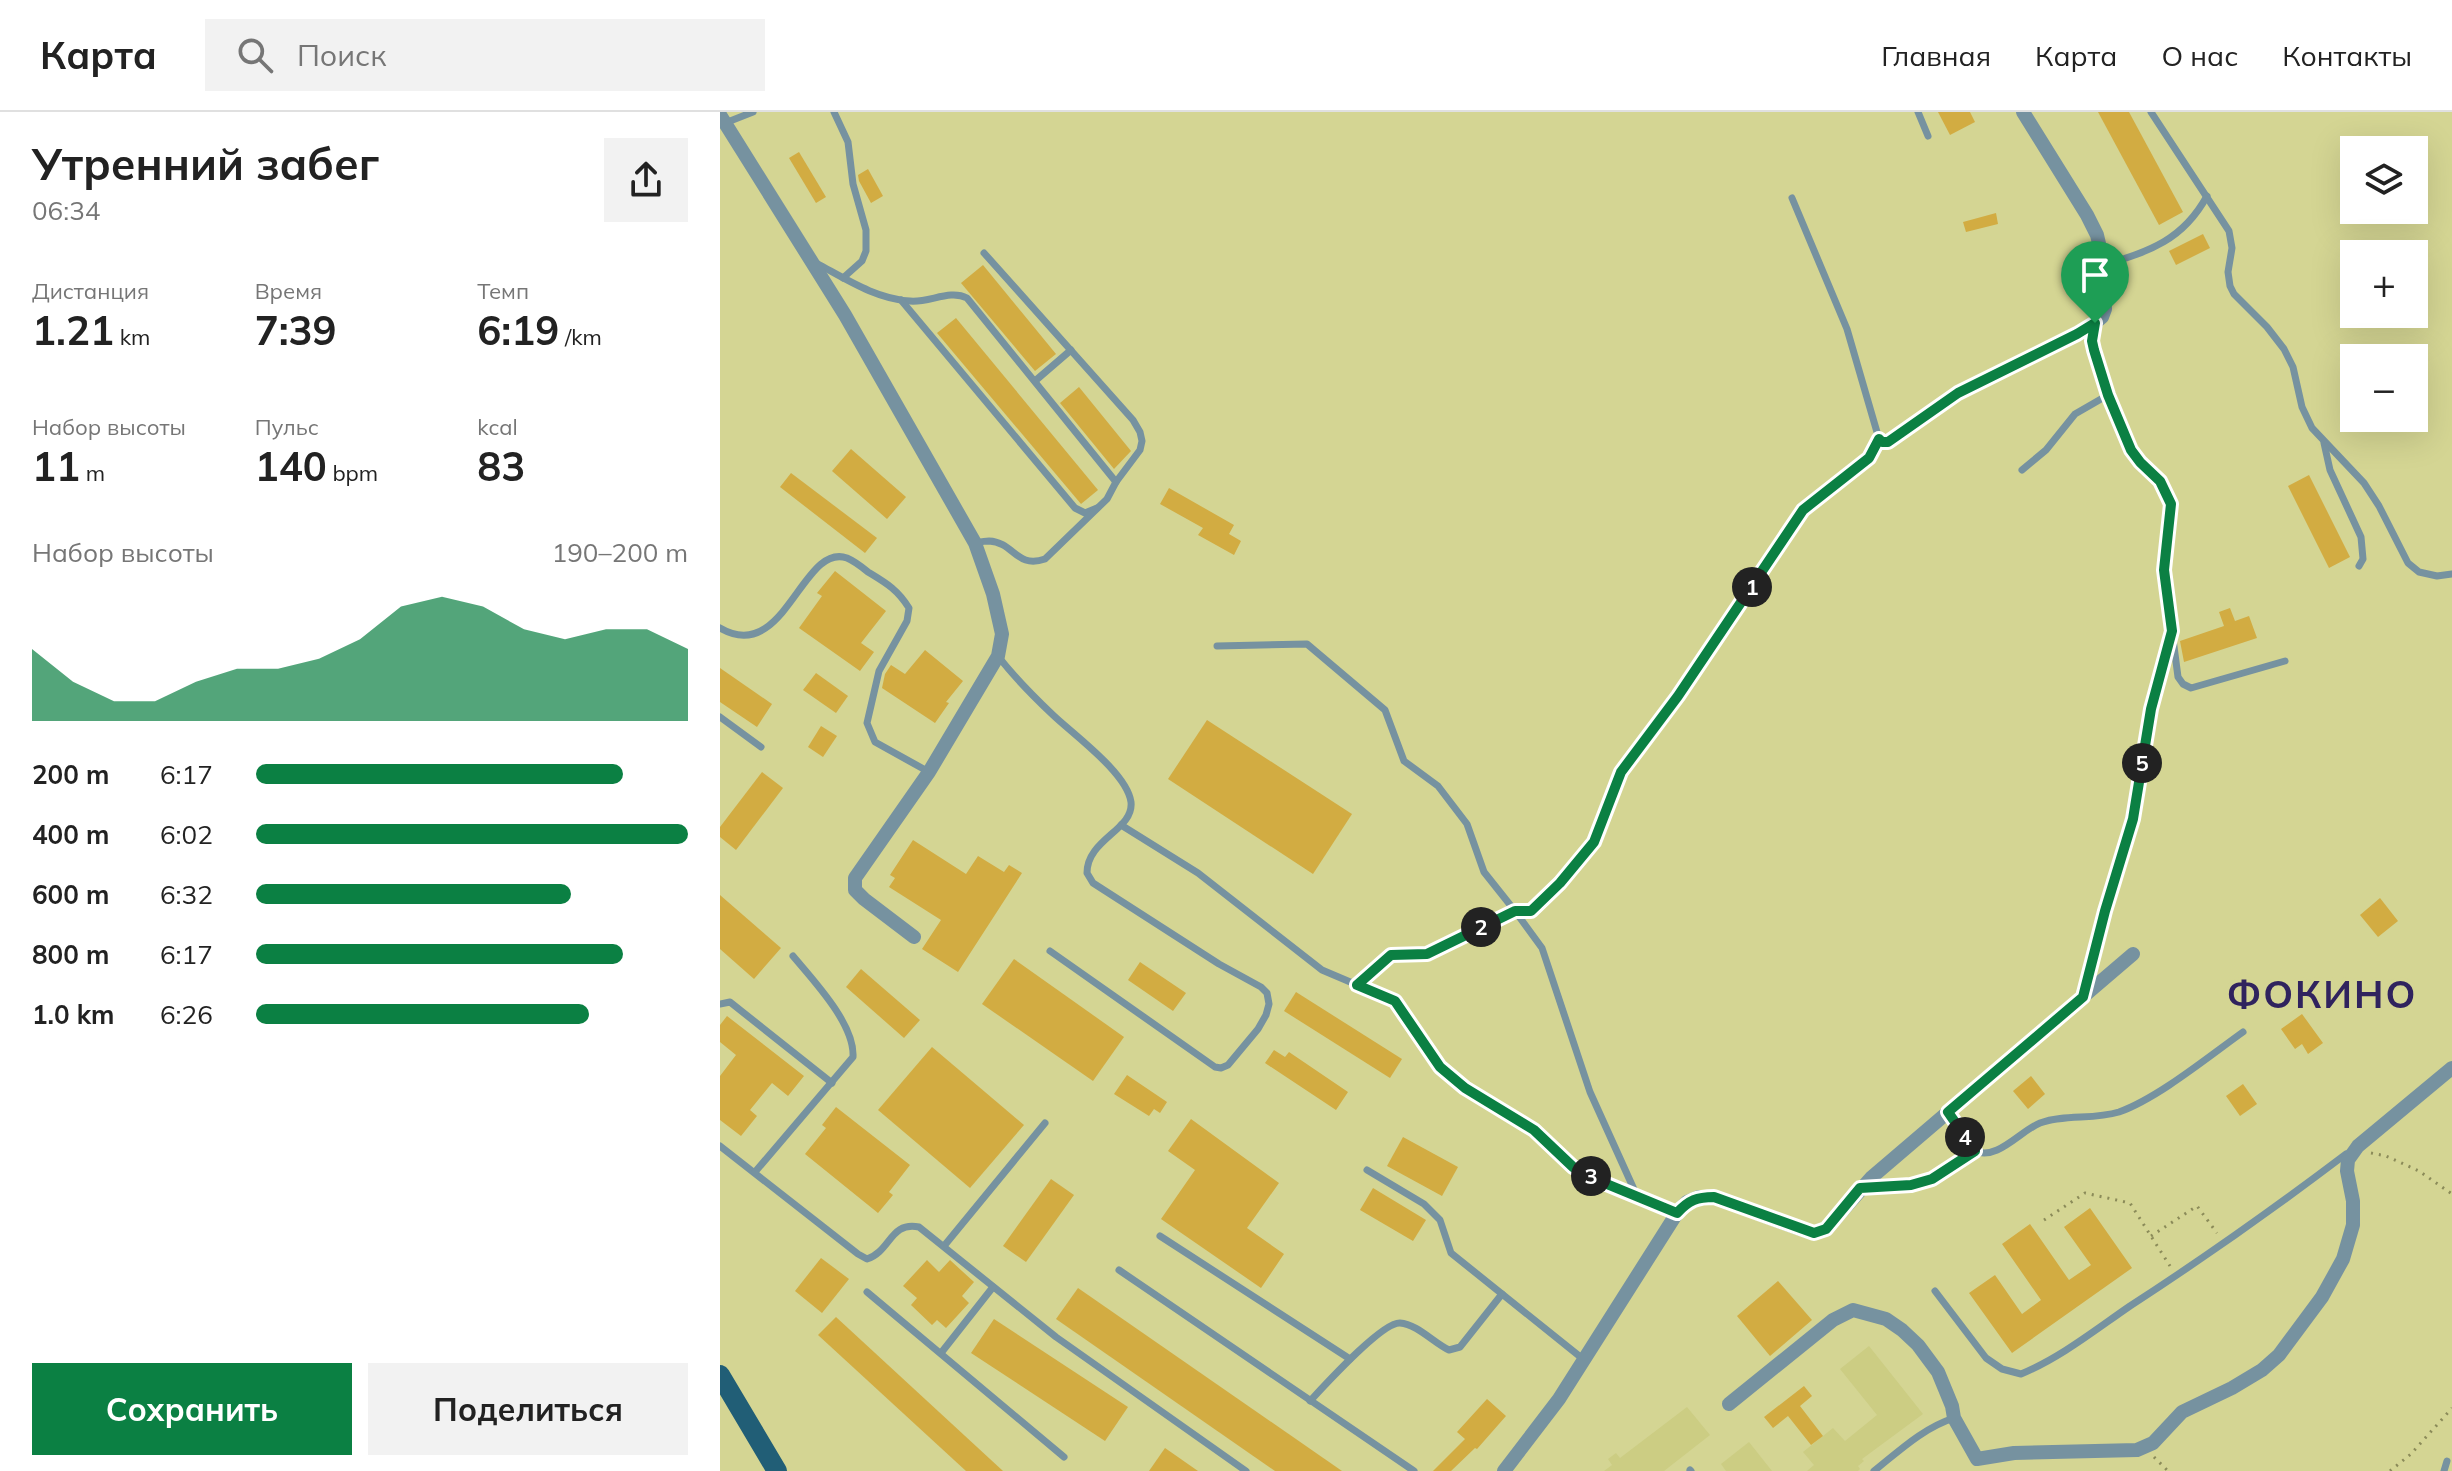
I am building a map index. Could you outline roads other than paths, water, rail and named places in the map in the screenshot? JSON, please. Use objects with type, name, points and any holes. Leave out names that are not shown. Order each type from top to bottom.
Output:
[{"type":"main road","points":[[720,1375],[777,1471]]},
{"type":"street","points":[[2023,112],[2097,235],[2104,265],[2105,309],[2095,323]]},
{"type":"street","points":[[723,119],[845,315],[975,543],[993,594],[1002,634],[998,656],[929,772],[855,878],[855,890],[914,937]]},
{"type":"street","points":[[1504,1471],[1537,1430],[1585,1360],[1677,1213],[1687,1202],[1699,1197],[1714,1197],[1814,1233],[1826,1229],[1860,1188],[2133,954]]},
{"type":"street","points":[[1729,1404],[1833,1320],[1853,1310],[1886,1319],[1918,1345],[1938,1372],[1954,1418],[1981,1465],[2014,1453],[2145,1448],[2182,1412],[2232,1388],[2262,1370],[2279,1355],[2322,1297],[2343,1259],[2353,1225],[2348,1160],[2358,1146],[2452,1068]]},
{"type":"lane","points":[[723,119],[753,112]]},
{"type":"lane","points":[[834,112],[848,142],[853,184],[866,230],[866,251],[862,261],[843,278]]},
{"type":"lane","points":[[1918,112],[1928,136]]},
{"type":"lane","points":[[2151,112],[2229,231],[2232,248],[2228,272],[2230,286],[2284,349],[2293,367],[2302,407],[2312,428],[2364,483],[2385,516],[2408,563],[2419,572],[2437,576],[2452,574]]},
{"type":"lane","points":[[2104,265],[2147,251],[2168,240],[2184,229],[2207,196]]},
{"type":"lane","points":[[1792,198],[1847,329],[1882,442],[1888,442],[1958,393],[2095,323]]},
{"type":"lane","points":[[975,543],[990,541],[1004,545],[1022,560],[1033,563],[1045,559],[1107,499],[1140,450],[1142,441],[1133,420],[984,253]]},
{"type":"lane","points":[[811,260],[868,291],[901,300],[913,302],[962,295],[967,298],[1116,482]]},
{"type":"lane","points":[[901,300],[1075,508],[1085,513],[1099,507]]},
{"type":"lane","points":[[2095,323],[2092,341],[2108,395],[2131,450],[2160,481],[2171,504],[2164,570],[2178,677],[2191,688],[2285,661]]},
{"type":"lane","points":[[1035,381],[1071,350]]},
{"type":"lane","points":[[2022,470],[2046,450],[2075,414],[2108,395]]},
{"type":"lane","points":[[2324,443],[2330,470],[2361,537],[2363,559],[2359,566]]},
{"type":"lane","points":[[720,628],[733,635],[757,635],[772,623],[820,564],[834,557],[846,558],[898,591],[909,608],[907,621],[879,671],[867,723],[875,742],[929,772]]},
{"type":"lane","points":[[1217,646],[1307,644],[1385,710],[1404,761],[1438,786],[1467,824],[1484,872],[1542,948],[1590,1092],[1637,1196]]},
{"type":"lane","points":[[998,656],[1053,715],[1101,758],[1123,785],[1131,803],[1128,816],[1121,825],[1091,852],[1087,873],[1093,883],[1219,964],[1261,987],[1267,993],[1269,1004],[1258,1029],[1228,1065],[1215,1067],[1050,951]]},
{"type":"lane","points":[[720,717],[761,747]]},
{"type":"lane","points":[[1121,825],[1198,873],[1322,970],[1395,1001],[1440,1067],[1465,1088],[1534,1130],[1573,1167],[1677,1213]]},
{"type":"lane","points":[[1357,985],[1391,955],[1427,954],[1515,911]]},
{"type":"lane","points":[[755,1172],[853,1057],[852,1039],[825,995],[793,956]]},
{"type":"lane","points":[[720,1004],[730,1002],[832,1083]]},
{"type":"lane","points":[[1948,1112],[1975,1151],[1981,1154],[1993,1152],[2038,1124],[2056,1119],[2116,1113],[2141,1103],[2243,1032]]},
{"type":"lane","points":[[944,1246],[1045,1123]]},
{"type":"lane","points":[[720,1146],[867,1259],[876,1256],[898,1230],[908,1225],[919,1227],[1056,1337],[1246,1471]]},
{"type":"lane","points":[[1935,1291],[1986,1358],[2002,1369],[2021,1374],[2053,1358],[2176,1276],[2358,1146]]},
{"type":"lane","points":[[1860,1188],[1911,1185],[1932,1179],[1975,1151]]},
{"type":"lane","points":[[1367,1170],[1424,1204],[1440,1220],[1451,1253],[1585,1360]]},
{"type":"lane","points":[[1160,1236],[1350,1359]]},
{"type":"lane","points":[[1119,1270],[1414,1471]]},
{"type":"lane","points":[[941,1353],[993,1287]]},
{"type":"lane","points":[[867,1292],[1064,1457]]},
{"type":"lane","points":[[1310,1401],[1386,1327],[1398,1323],[1412,1326],[1449,1350],[1460,1347],[1502,1294]]},
{"type":"lane","points":[[1874,1471],[1921,1434],[1954,1418]]},
{"type":"lane","points":[[2444,1471],[2447,1461]]},
{"type":"district","name":"ФОКИНО","points":[[2322,995]]}]
